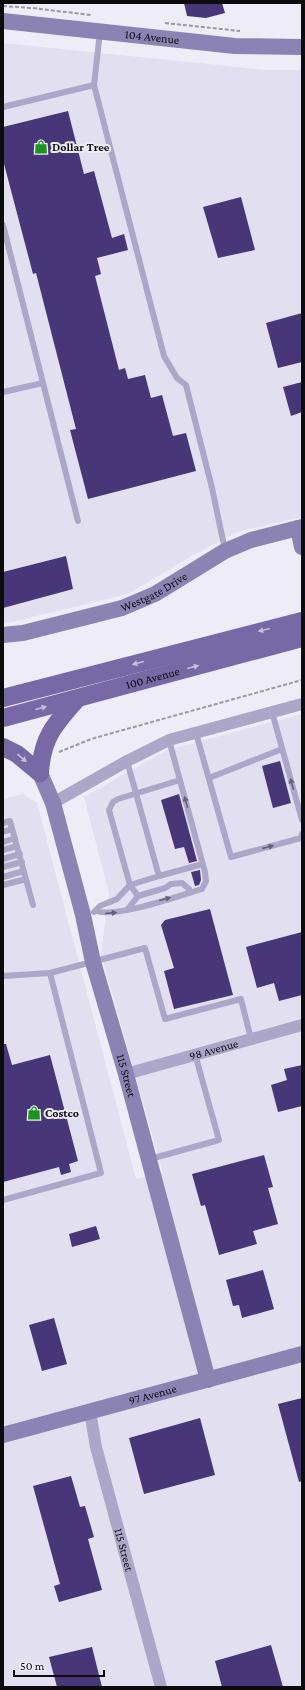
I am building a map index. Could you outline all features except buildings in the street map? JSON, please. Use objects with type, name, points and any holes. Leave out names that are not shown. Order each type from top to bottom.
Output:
[{"type":"main road","name":"100 Avenue","points":[[3,698],[302,621]]},
{"type":"main road","name":"100 Avenue","points":[[3,718],[302,638]]},
{"type":"main road","points":[[40,773],[41,756],[49,734],[60,717],[77,699]]},
{"type":"main road","points":[[3,747],[17,754],[40,773]]},
{"type":"street","name":"104 Avenue","points":[[3,21],[98,24],[235,46],[302,47]]},
{"type":"street","name":"Westgate Drive","points":[[3,635],[23,633],[122,608],[155,594],[225,551],[251,540],[300,528],[302,547]]},
{"type":"street","points":[[53,803],[127,761],[169,740],[302,704]]},
{"type":"street","name":"115 Street","points":[[40,773],[53,803],[89,913],[94,962],[126,1074],[208,1380]]},
{"type":"street","name":"98 Avenue","points":[[126,1074],[302,1025]]},
{"type":"street","name":"97 Avenue","points":[[3,1435],[302,1354]]},
{"type":"street","name":"115 Street","points":[[90,1411],[96,1447],[161,1687]]},
{"type":"lane","points":[[98,24],[94,85],[164,356],[177,378],[186,385],[212,488],[225,551]]},
{"type":"lane","points":[[3,107],[94,85]]},
{"type":"lane","points":[[3,225],[78,521]]},
{"type":"lane","points":[[3,392],[43,383]]},
{"type":"lane","points":[[272,712],[302,820]]},
{"type":"lane","points":[[196,733],[231,858],[301,838],[302,834]]},
{"type":"lane","points":[[89,913],[127,910],[202,889],[205,885],[206,880],[203,864],[169,740]]},
{"type":"lane","points":[[209,778],[282,749]]},
{"type":"lane","points":[[127,761],[159,876]]},
{"type":"lane","points":[[138,896],[130,885],[109,810],[113,802],[180,780]]},
{"type":"lane","points":[[3,823],[10,821],[33,905]]},
{"type":"lane","points":[[3,832],[12,829]]},
{"type":"lane","points":[[3,842],[15,838]]},
{"type":"lane","points":[[3,850],[17,846]]},
{"type":"lane","points":[[3,859],[20,854]]},
{"type":"lane","points":[[3,867],[22,862]]},
{"type":"lane","points":[[89,913],[116,899],[130,885],[203,864]]},
{"type":"lane","points":[[3,877],[24,871]]},
{"type":"lane","points":[[3,885],[26,879]]},
{"type":"lane","points":[[127,910],[138,896],[165,888],[177,882],[186,886],[190,892]]},
{"type":"lane","points":[[3,976],[50,973],[146,948],[165,1019],[241,999],[251,1039]]},
{"type":"lane","points":[[3,1200],[101,1173],[50,973]]},
{"type":"lane","points":[[148,1160],[219,1140],[195,1054]]},
{"type":"path","points":[[3,6],[32,8],[98,24]]},
{"type":"path","points":[[165,23],[246,32]]},
{"type":"path","points":[[58,752],[91,739],[302,680]]},
{"type":"shaded area","points":[[3,43],[265,70],[302,70],[302,517],[237,532],[193,555],[128,594],[3,624]]},
{"type":"shaded area","points":[[302,714],[302,1687],[3,1687],[3,799],[23,794],[37,803],[136,1179],[163,1173],[101,954],[109,893],[84,797],[167,750]]},
{"type":"place","name":"Dollar Tree","points":[[41,147]]},
{"type":"place","name":"Costco","points":[[34,1113]]}]
